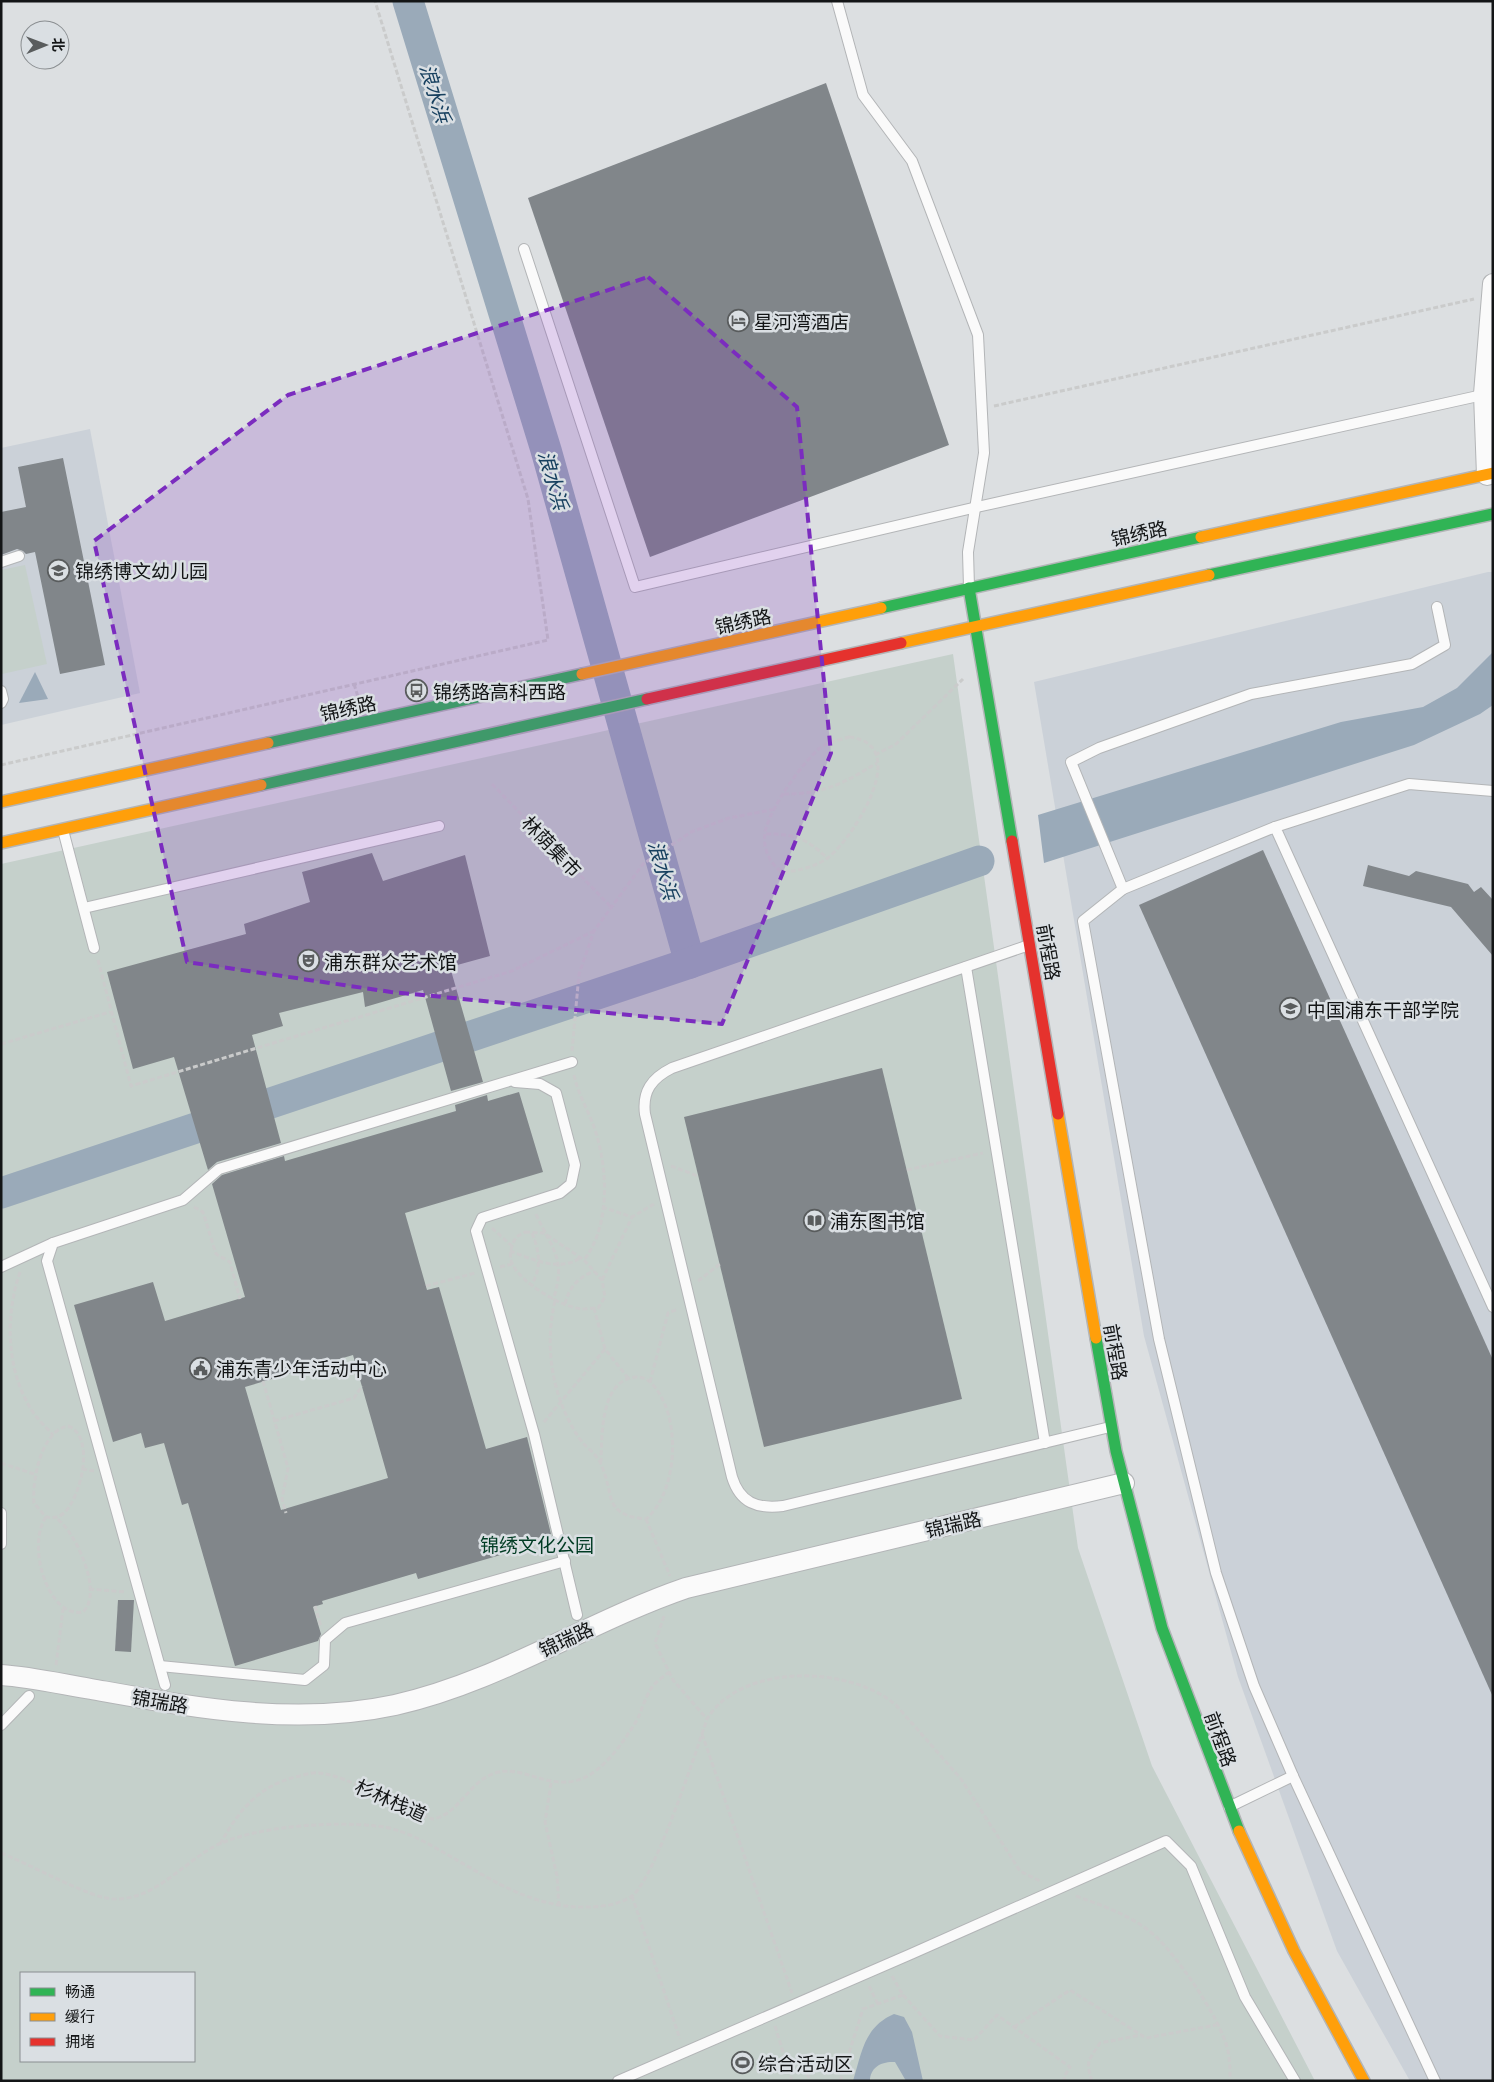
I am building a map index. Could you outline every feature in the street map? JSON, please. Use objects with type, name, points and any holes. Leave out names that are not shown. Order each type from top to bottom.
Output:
[{"type":"main road","name":"锦绣路","points":[[1,802],[1490,474]]},
{"type":"main road","points":[[1,843],[976,626],[1493,514]]},
{"type":"main road","name":"前程路","points":[[969,588],[980,662],[1112,1427],[1124,1483],[1158,1616],[1228,1808],[1299,1962],[1364,2081]]},
{"type":"street","points":[[1490,474],[1488,394],[1492,289]]},
{"type":"street","name":"锦瑞路","points":[[1,1675],[236,1713],[318,1715],[366,1710],[433,1695],[470,1682],[630,1609],[686,1588],[1124,1483]]},
{"type":"lane","points":[[837,1],[863,95],[912,161],[978,335],[984,454],[977,507],[968,552],[969,588]]},
{"type":"lane","points":[[524,249],[635,587],[977,507],[1488,394]]},
{"type":"lane","points":[[1,562],[19,556]]},
{"type":"lane","points":[[1123,889],[1071,762],[1099,748],[1251,694],[1412,664],[1445,645],[1437,607]]},
{"type":"lane","points":[[1,691],[3,699],[1,703]]},
{"type":"lane","points":[[1436,2081],[1293,1776],[1254,1686],[1216,1573],[1159,1339],[1084,921],[1123,889],[1275,827],[1409,784],[1493,791]]},
{"type":"lane","points":[[84,908],[439,826]]},
{"type":"lane","points":[[1275,827],[1493,1307]]},
{"type":"lane","points":[[62,829],[94,948]]},
{"type":"lane","points":[[1030,945],[664,1072],[650,1085],[644,1106],[732,1477],[738,1492],[750,1504],[765,1507],[783,1506],[1112,1427]]},
{"type":"lane","points":[[966,968],[1045,1443]]},
{"type":"lane","points":[[1,1267],[53,1243],[183,1200],[219,1169],[572,1062]]},
{"type":"lane","points":[[508,1082],[540,1084],[556,1093],[576,1165],[571,1184],[560,1193],[482,1218],[476,1231],[534,1434],[577,1615]]},
{"type":"lane","points":[[53,1243],[47,1262],[165,1685]]},
{"type":"lane","points":[[1,1514],[1,1544]]},
{"type":"lane","points":[[160,1666],[305,1680],[324,1665],[326,1640],[345,1624],[565,1561]]},
{"type":"lane","points":[[1,1725],[29,1696]]},
{"type":"lane","points":[[1228,1808],[1293,1776]]},
{"type":"lane","points":[[618,2081],[1166,1841],[1191,1866],[1245,1997],[1295,2081]]},
{"type":"path","points":[[1,765],[548,640],[528,499],[375,1]]},
{"type":"path","points":[[982,409],[1492,289]]},
{"type":"path","points":[[875,754],[896,744],[980,662]]},
{"type":"path","points":[[354,684],[359,701]]},
{"type":"path","points":[[849,736],[862,738],[871,745],[878,762],[877,777],[865,812],[843,843],[827,858],[797,871],[782,872],[771,864],[766,848],[766,829],[784,794],[808,760],[822,747],[849,736]]},
{"type":"path","points":[[784,794],[800,794],[836,786],[878,762]]},
{"type":"path","name":"林荫集市","points":[[492,784],[611,907]]},
{"type":"path","points":[[510,1251],[539,1262],[559,1265],[583,1258],[598,1236],[604,1182],[596,1133],[575,1079],[572,1062],[573,1026],[579,974],[594,931],[643,864],[691,832],[729,818],[776,809]]},
{"type":"path","points":[[766,834],[796,836],[810,842],[827,858]]},
{"type":"path","points":[[94,948],[131,1086],[512,971],[594,931]]},
{"type":"path","points":[[1,1044],[110,1012]]},
{"type":"path","points":[[907,1170],[996,1151]]},
{"type":"path","points":[[656,1160],[698,1176]]},
{"type":"path","points":[[602,1280],[583,1258],[544,1233],[525,1232],[516,1237],[510,1251],[512,1264],[532,1284],[554,1300],[581,1309],[598,1308],[604,1297],[602,1280],[632,1217],[665,1197]]},
{"type":"path","points":[[183,1200],[202,1212],[216,1254],[230,1262],[240,1299]]},
{"type":"path","points":[[531,1203],[544,1233],[554,1249],[559,1265],[549,1354],[556,1390],[579,1438],[601,1462]]},
{"type":"path","points":[[602,1207],[632,1217]]},
{"type":"path","points":[[482,1218],[512,1246]]},
{"type":"path","points":[[532,1232],[538,1246],[539,1262],[537,1276],[532,1284]]},
{"type":"path","points":[[26,1255],[15,1286],[11,1318],[15,1368],[26,1402],[54,1436]]},
{"type":"path","points":[[426,1286],[512,1264]]},
{"type":"path","points":[[687,1289],[720,1264]]},
{"type":"path","points":[[565,1304],[574,1284],[583,1276],[594,1271]]},
{"type":"path","points":[[650,1382],[668,1313],[690,1303]]},
{"type":"path","points":[[594,1308],[605,1349],[628,1378]]},
{"type":"path","points":[[534,1434],[605,1349]]},
{"type":"path","points":[[640,1376],[650,1382],[662,1397],[671,1425],[673,1459],[670,1477],[653,1514],[646,1519],[630,1518],[620,1513],[612,1500],[601,1462],[603,1420],[612,1392],[628,1378],[640,1376]]},
{"type":"path","points":[[263,1381],[288,1468],[282,1499],[286,1513]]},
{"type":"path","points":[[274,1421],[354,1398],[362,1386]]},
{"type":"path","points":[[46,1518],[34,1503],[34,1474],[39,1460],[54,1436],[62,1427],[68,1426],[80,1433],[84,1453],[77,1487],[64,1513],[56,1518],[46,1518],[39,1526],[37,1554],[46,1580],[64,1609],[70,1613],[83,1612],[90,1601],[82,1554],[71,1532],[56,1518]]},
{"type":"path","points":[[1,1463],[34,1474]]},
{"type":"path","points":[[646,1519],[670,1576]]},
{"type":"path","points":[[89,1588],[140,1593]]},
{"type":"path","points":[[315,1606],[326,1640]]},
{"type":"path","points":[[56,1666],[64,1609]]},
{"type":"path","points":[[665,1613],[655,1643],[673,1680],[707,1720]]},
{"type":"path","name":"杉林栈道","points":[[220,1844],[235,1818],[262,1791],[277,1782],[317,1772],[341,1778],[432,1819],[442,1818],[474,1786],[494,1773],[507,1771],[552,1782],[582,1779],[614,1753],[638,1717],[650,1688],[669,1672]]},
{"type":"path","points":[[1,1853],[112,1899],[142,1895],[203,1853],[220,1844],[289,1828],[327,1825],[379,1826],[404,1832],[431,1845],[524,1896],[558,1907],[610,1905],[632,1896],[643,1884],[655,1858],[707,1720],[714,1707],[736,1691],[794,1676],[826,1676],[870,1688],[887,1697],[896,1705],[962,1779],[1020,1871],[1056,1888],[1129,1917],[1150,1930],[1170,1951],[1188,1975],[1216,2025],[1226,2045],[1230,2081]]},
{"type":"path","points":[[702,1733],[796,2003]]},
{"type":"path","points":[[552,1782],[546,1822],[556,1876],[558,1907]]},
{"type":"path","points":[[632,1896],[685,2052]]},
{"type":"path","points":[[886,1965],[902,1996],[940,2036],[974,2040],[998,2014],[1070,2067],[1064,2077],[1065,2081]]},
{"type":"path","points":[[863,1974],[878,2004]]},
{"type":"path","points":[[1014,2027],[1070,1990],[1146,2038],[1216,2025]]},
{"type":"path","points":[[840,2081],[863,2009],[902,1996]]},
{"type":"path","points":[[771,2014],[792,2081]]},
{"type":"path","points":[[1092,2081],[1087,2068],[1088,2062],[1100,2043],[1142,2035]]},
{"type":"path","points":[[789,2072],[802,2067],[811,2081]]},
{"type":"highlighted area","points":[[648,277],[797,407],[831,753],[722,1024],[391,992],[187,962],[94,541],[288,395]]},
{"type":"shaded area","name":"锦绣博文幼儿园","points":[[90,429],[140,693],[1,725],[1,448]]},
{"type":"shaded area","name":"中国浦东干部学院","points":[[1493,572],[1493,2081],[1410,2081],[1337,1951],[1238,1677],[1144,1336],[1034,682]]},
{"type":"green space","points":[[25,565],[47,664],[2,674],[1,570]]},
{"type":"green space","name":"锦绣文化公园","points":[[953,654],[1078,1548],[1152,1766],[1315,2081],[1,2081],[1,864]]},
{"type":"water","points":[[1493,652],[1493,705],[1480,714],[1414,745],[1044,863],[1038,815],[1341,722],[1423,707],[1457,688]]},
{"type":"water","points":[[35,672],[48,699],[19,703]]},
{"type":"water","points":[[894,2014],[904,2017],[912,2032],[923,2081],[906,2081],[895,2062],[890,2062],[881,2064],[874,2069],[870,2081],[853,2081],[862,2050],[870,2033],[884,2019]]},
{"type":"building","name":"星河湾酒店","points":[[826,83],[949,445],[650,557],[528,198]]},
{"type":"building","points":[[63,458],[105,665],[60,674],[35,552],[26,554],[17,549],[1,555],[1,512],[26,507],[18,467]]},
{"type":"building","points":[[1263,850],[1493,1360],[1493,1697],[1139,905]]},
{"type":"building","name":"浦东群众艺术馆","points":[[372,853],[383,881],[465,855],[490,956],[450,967],[483,1082],[451,1091],[423,990],[365,1007],[363,992],[279,1013],[283,1026],[252,1035],[281,1143],[217,1162],[208,1170],[174,1057],[133,1069],[107,972],[246,934],[244,924],[310,902],[302,872]]},
{"type":"building","points":[[1368,865],[1409,876],[1416,871],[1468,884],[1474,892],[1481,887],[1493,900],[1493,956],[1451,907],[1363,886]]},
{"type":"building","name":"浦东图书馆","points":[[882,1068],[962,1399],[764,1447],[684,1117]]},
{"type":"building","name":"浦东青少年活动中心","points":[[519,1092],[543,1172],[405,1213],[427,1290],[439,1287],[486,1449],[527,1437],[551,1534],[502,1548],[504,1554],[418,1579],[416,1573],[322,1601],[323,1604],[313,1607],[321,1634],[318,1641],[235,1666],[188,1503],[182,1505],[164,1443],[145,1448],[141,1433],[113,1442],[74,1305],[153,1282],[165,1321],[245,1297],[212,1184],[222,1175],[284,1156],[285,1161],[456,1111],[455,1105],[487,1095],[488,1101]],"holes":[[[353,1355],[388,1478],[281,1510],[245,1387]]]},
{"type":"building","points":[[118,1600],[134,1600],[131,1652],[115,1651]]},
{"type":"waterway","name":"浪水浜","points":[[408,1],[546,450],[690,963]]},
{"type":"waterway","points":[[1,1193],[690,963],[979,861]]},
{"type":"traffic: fast","points":[[1209,575],[1493,514]]},
{"type":"traffic: fast","points":[[881,608],[1201,537]]},
{"type":"traffic: fast","points":[[969,588],[1012,841]]},
{"type":"traffic: fast","points":[[268,743],[582,674]]},
{"type":"traffic: fast","points":[[261,785],[647,699]]},
{"type":"traffic: fast","points":[[1096,1338],[1116,1451],[1162,1628],[1239,1831]]},
{"type":"traffic: slow","points":[[1201,537],[1493,473]]},
{"type":"traffic: slow","points":[[901,643],[1209,575]]},
{"type":"traffic: slow","points":[[582,674],[881,608]]},
{"type":"traffic: slow","points":[[1,802],[268,743]]},
{"type":"traffic: slow","points":[[1,843],[261,785]]},
{"type":"traffic: slow","points":[[1058,1114],[1096,1338]]},
{"type":"traffic: slow","points":[[1239,1831],[1294,1951],[1364,2081]]},
{"type":"traffic: jam","points":[[647,699],[901,643]]},
{"type":"traffic: jam","points":[[1012,841],[1058,1114]]},
{"type":"place","name":"星河湾酒店","points":[[738,321]]},
{"type":"place","name":"锦绣博文幼儿园","points":[[59,570]]},
{"type":"place","name":"锦绣路高科西路","points":[[417,691]]},
{"type":"place","name":"浦东群众艺术馆","points":[[308,961]]},
{"type":"place","name":"中国浦东干部学院","points":[[1291,1009]]},
{"type":"place","name":"浦东图书馆","points":[[814,1220]]},
{"type":"place","name":"浦东青少年活动中心","points":[[200,1368]]},
{"type":"place","name":"综合活动区","points":[[742,2063]]}]
